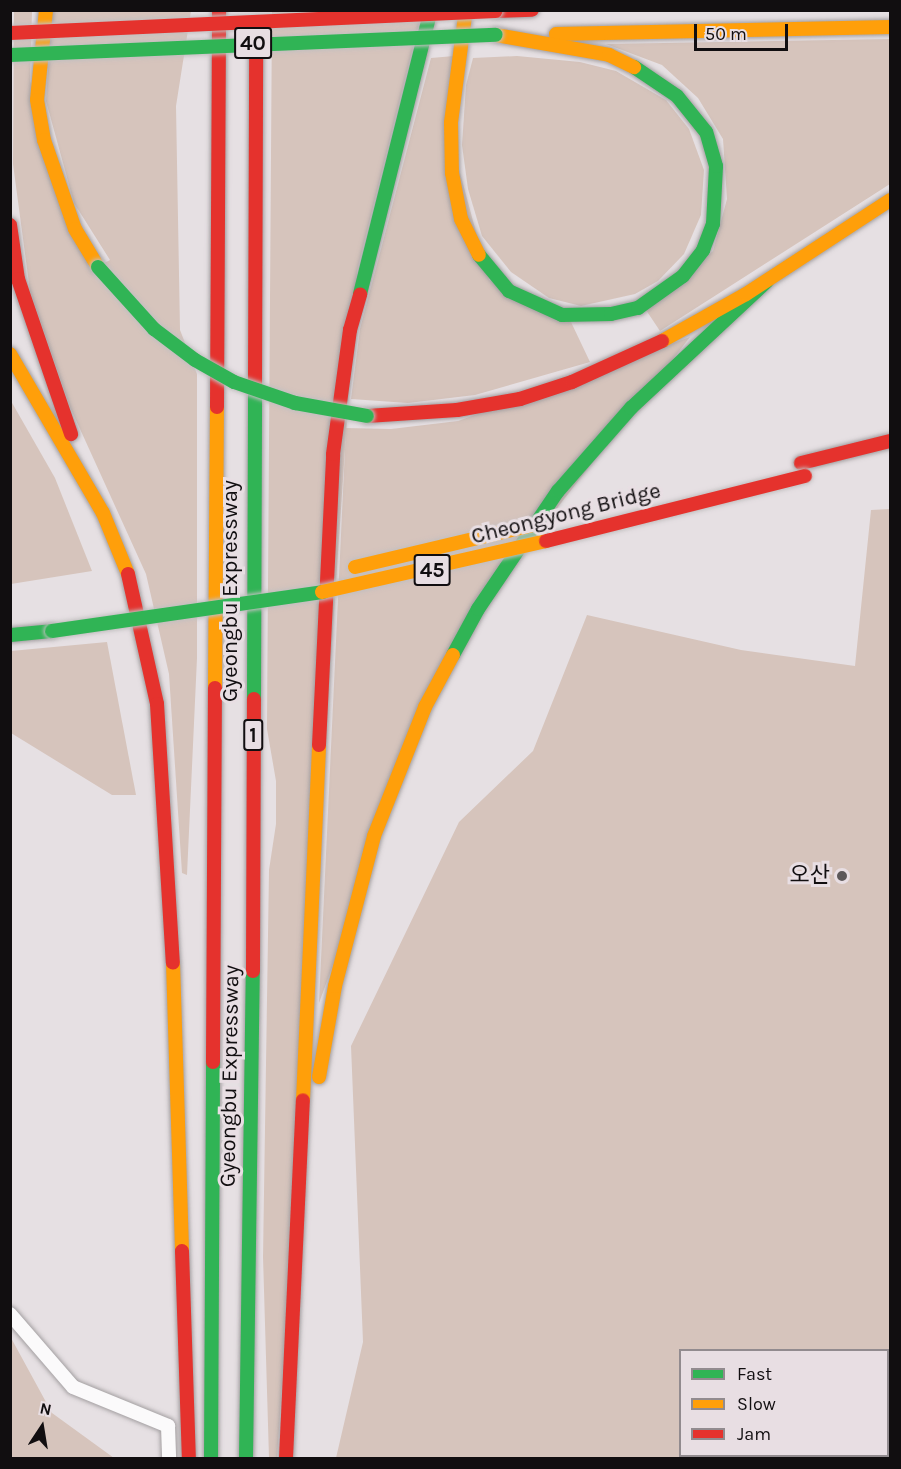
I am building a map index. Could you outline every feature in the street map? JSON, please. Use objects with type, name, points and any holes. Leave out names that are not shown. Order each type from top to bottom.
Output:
[{"type":"highway","points":[[46,10],[37,100],[44,140],[75,229],[98,267],[154,329],[195,360],[234,382],[295,403],[367,416],[457,410],[520,399],[572,382],[647,349],[767,281]]},
{"type":"highway","name":"Gyeongbu Expressway","points":[[211,1458],[219,10]]},
{"type":"highway","name":"Gyeongbu Expressway","points":[[246,1458],[253,979],[256,10]]},
{"type":"highway","points":[[286,1458],[297,1268],[333,454],[350,330],[416,81],[430,10]]},
{"type":"highway","points":[[465,10],[451,123],[452,173],[461,219],[483,263],[509,291],[562,315],[611,315],[638,308],[661,295],[683,276],[703,250],[713,224],[716,166],[706,132],[677,96],[647,73],[619,60],[496,35]]},
{"type":"highway","name":"40","points":[[10,33],[532,10]]},
{"type":"highway","name":"40","points":[[10,56],[496,35],[891,27]]},
{"type":"highway","points":[[297,1268],[319,1078],[334,986],[374,836],[425,707],[478,609],[558,491],[631,408],[767,281],[814,246],[891,200]]},
{"type":"highway","points":[[10,225],[18,279],[85,480],[131,582],[157,704],[168,825],[189,1458]]},
{"type":"highway","points":[[10,354],[85,480]]},
{"type":"highway","name":"45","points":[[803,469],[891,441]]},
{"type":"highway","name":"45","points":[[734,478],[891,456]]},
{"type":"highway","name":"Cheongyong Bridge","points":[[51,624],[275,601],[448,566],[803,469]]},
{"type":"highway","name":"Cheongyong Bridge","points":[[309,576],[555,520]]},
{"type":"highway","name":"45","points":[[10,635],[51,624],[276,583]]},
{"type":"highway","name":"45","points":[[10,620],[51,624]]},
{"type":"street","points":[[10,1314],[73,1387],[168,1426],[169,1458]]},
{"type":"shaded area","points":[[14,11],[32,11],[30,81],[91,270],[110,260],[74,203],[46,101],[52,11],[191,11],[176,106],[180,330],[197,374],[197,658],[187,875],[182,873],[169,674],[146,574],[70,407],[30,291],[13,164]]},
{"type":"shaded area","points":[[272,11],[422,11],[357,271],[277,1458],[269,1458],[263,1257],[269,870],[276,824],[276,781],[267,729]]},
{"type":"shaded area","points":[[890,39],[890,184],[660,331],[646,310],[713,251],[727,199],[723,139],[698,98],[662,65],[606,44]]},
{"type":"shaded area","points":[[454,56],[446,121],[489,280],[571,322],[590,362],[475,395],[408,403],[351,399],[360,329],[431,58]]},
{"type":"shaded area","points":[[517,56],[580,62],[616,71],[666,100],[689,129],[704,170],[701,215],[684,254],[658,281],[635,294],[581,306],[549,298],[511,272],[482,236],[468,189],[462,145],[466,85],[473,58]]},
{"type":"shaded area","points":[[690,337],[450,646],[319,1003],[346,428],[391,429],[458,421]]},
{"type":"shaded area","points":[[11,401],[55,478],[92,571],[11,584]]},
{"type":"shaded area","points":[[890,509],[890,1458],[336,1458],[363,1342],[351,1046],[459,822],[533,751],[587,615],[741,650],[855,666],[871,510]]},
{"type":"shaded area","points":[[107,642],[136,795],[112,795],[11,733],[11,651]]},
{"type":"shaded area","points":[[10,1336],[52,1413],[114,1458],[11,1458]]},
{"type":"traffic: fast","points":[[360,294],[429,17]]},
{"type":"traffic: fast","points":[[10,55],[496,35]]},
{"type":"traffic: fast","points":[[479,255],[509,291],[562,315],[611,314],[638,308],[683,276],[703,250],[713,224],[716,166],[706,132],[677,96],[634,67]]},
{"type":"traffic: fast","points":[[98,267],[154,329],[195,360],[234,382],[295,403],[367,416]]},
{"type":"traffic: fast","points":[[453,655],[478,609],[558,491],[631,408],[767,281]]},
{"type":"traffic: fast","points":[[254,699],[255,383]]},
{"type":"traffic: fast","points":[[52,631],[322,592]]},
{"type":"traffic: fast","points":[[10,635],[52,631]]},
{"type":"traffic: fast","points":[[246,1458],[253,971]]},
{"type":"traffic: fast","points":[[211,1458],[213,1062]]},
{"type":"traffic: slow","points":[[46,10],[37,100],[44,140],[75,229],[98,267]]},
{"type":"traffic: slow","points":[[465,16],[451,123],[452,173],[461,219],[479,255]]},
{"type":"traffic: slow","points":[[556,34],[890,27]]},
{"type":"traffic: slow","points":[[496,35],[609,55],[634,67]]},
{"type":"traffic: slow","points":[[662,341],[746,294],[890,200]]},
{"type":"traffic: slow","points":[[10,354],[103,513],[128,574]]},
{"type":"traffic: slow","points":[[215,688],[217,407]]},
{"type":"traffic: slow","points":[[355,567],[532,525]]},
{"type":"traffic: slow","points":[[322,592],[546,541]]},
{"type":"traffic: slow","points":[[319,1077],[335,986],[374,836],[425,707],[453,655]]},
{"type":"traffic: slow","points":[[303,1100],[319,745]]},
{"type":"traffic: slow","points":[[173,963],[182,1251]]},
{"type":"traffic: jam","points":[[217,407],[219,10]]},
{"type":"traffic: jam","points":[[496,11],[532,10]]},
{"type":"traffic: jam","points":[[10,33],[496,11]]},
{"type":"traffic: jam","points":[[255,383],[256,25]]},
{"type":"traffic: jam","points":[[10,225],[18,279],[71,434]]},
{"type":"traffic: jam","points":[[319,745],[333,454],[350,330],[360,294]]},
{"type":"traffic: jam","points":[[367,416],[457,410],[520,399],[572,382],[662,341]]},
{"type":"traffic: jam","points":[[801,463],[890,441]]},
{"type":"traffic: jam","points":[[546,541],[805,476]]},
{"type":"traffic: jam","points":[[128,574],[157,704],[173,963]]},
{"type":"traffic: jam","points":[[213,1062],[215,688]]},
{"type":"traffic: jam","points":[[253,971],[254,699]]},
{"type":"traffic: jam","points":[[286,1458],[303,1100]]},
{"type":"traffic: jam","points":[[182,1251],[189,1458]]},
{"type":"place","name":"오산","points":[[842,876]]}]
